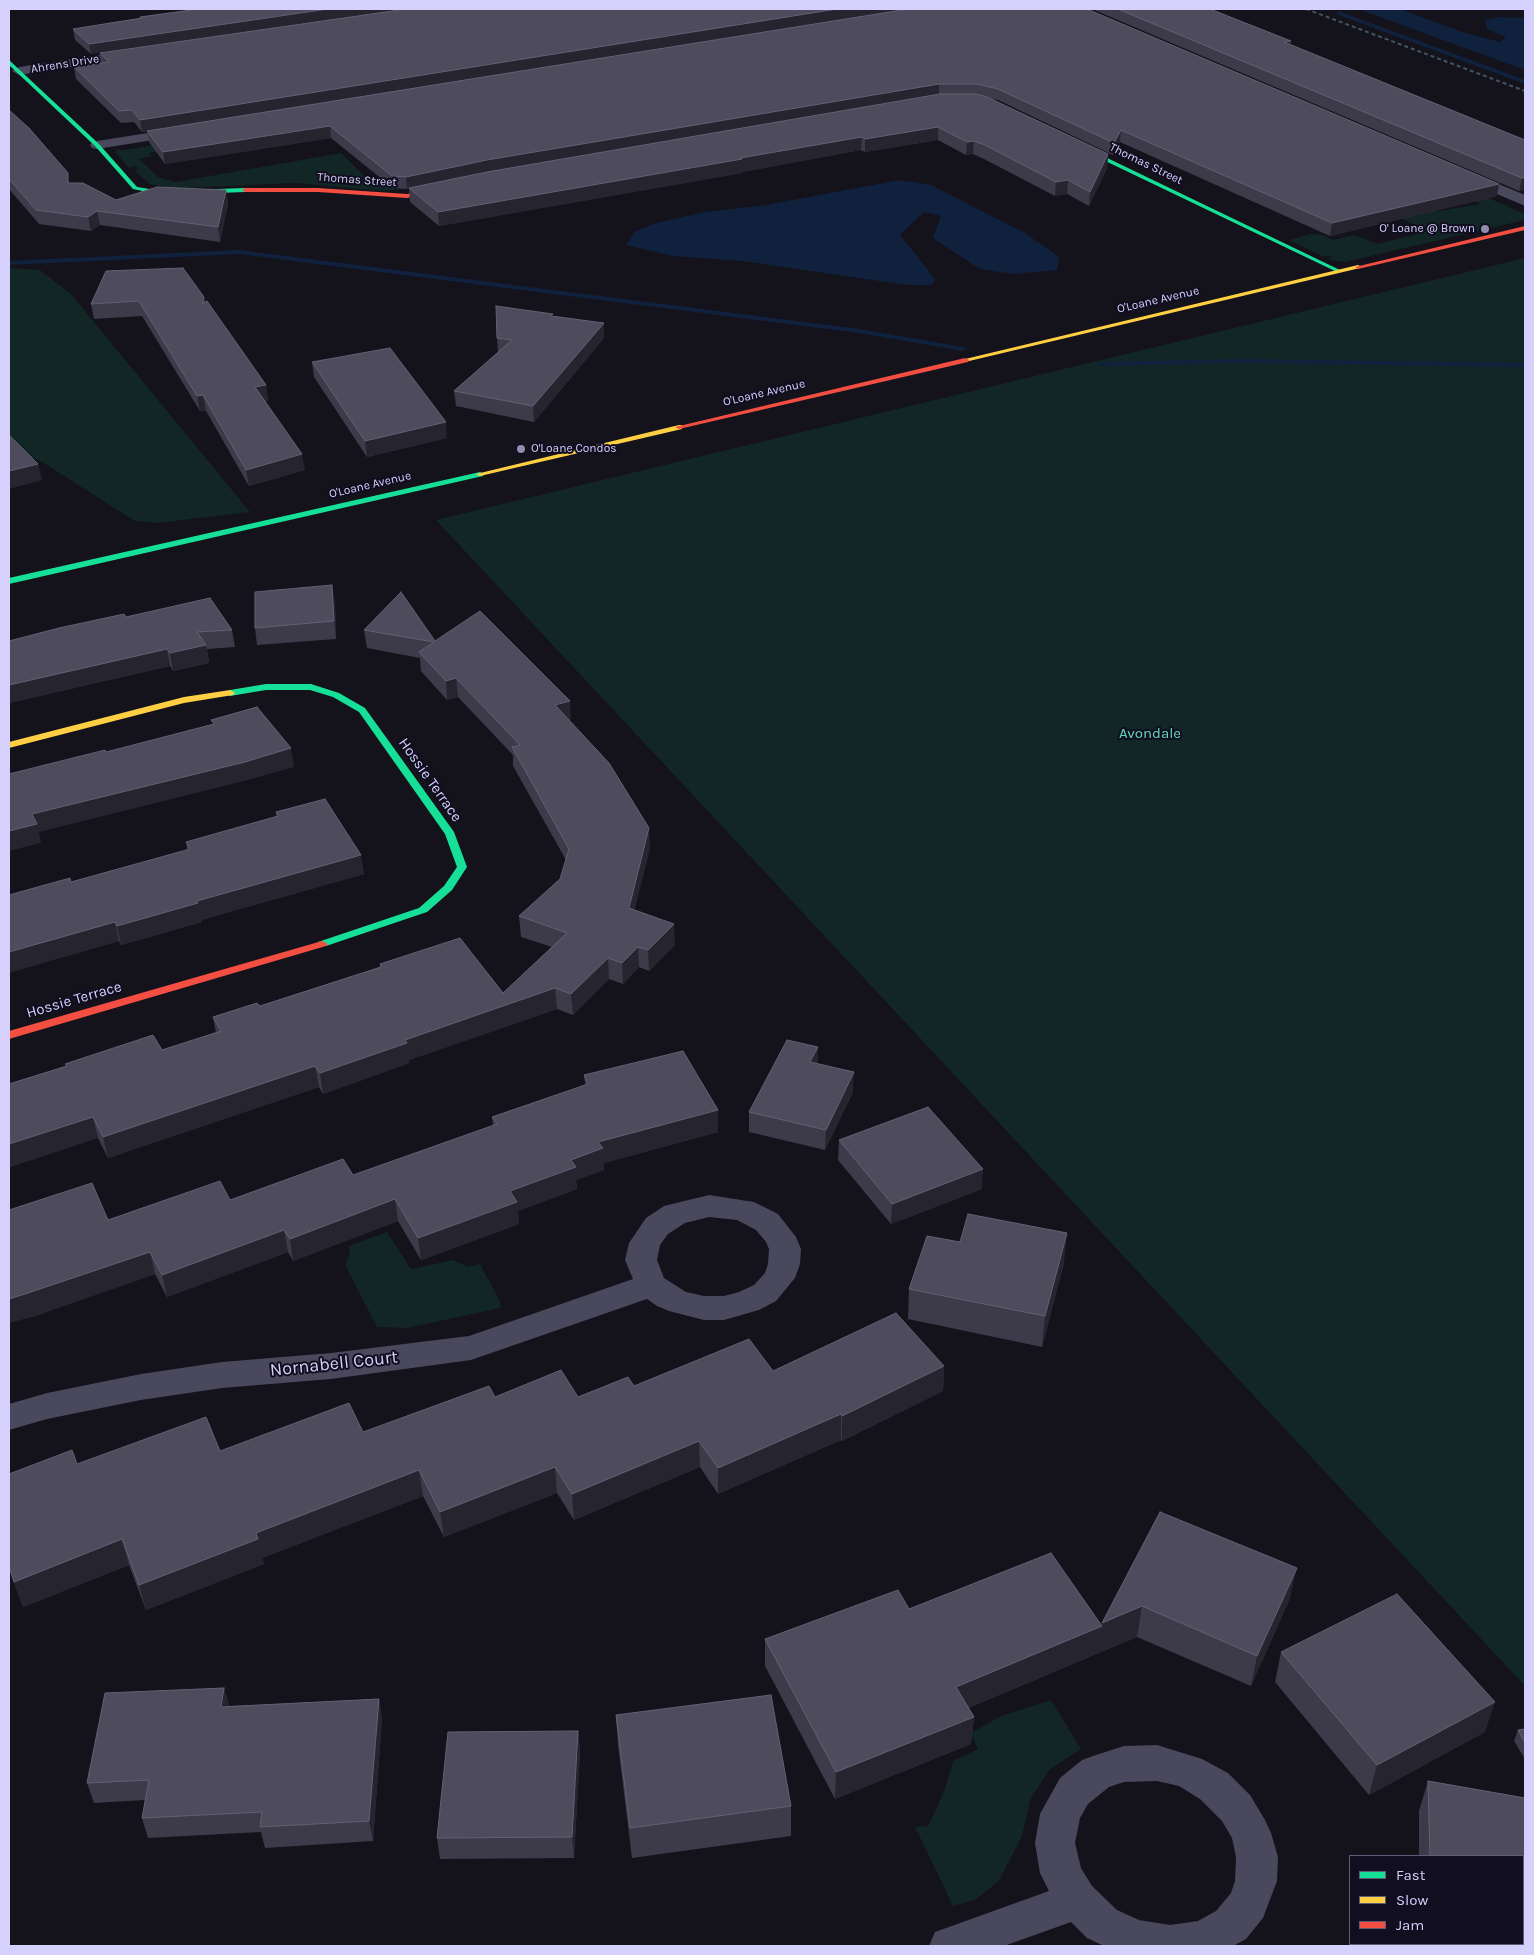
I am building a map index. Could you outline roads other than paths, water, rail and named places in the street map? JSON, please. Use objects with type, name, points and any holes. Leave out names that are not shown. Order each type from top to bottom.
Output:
[{"type":"street","name":"Ahrens Drive","points":[[14,67],[151,51]]},
{"type":"street","name":"Thomas Street","points":[[14,67],[97,145],[135,188],[162,193],[280,189],[407,196],[453,186]]},
{"type":"street","points":[[97,145],[198,129]]},
{"type":"street","name":"Thomas Street","points":[[1061,138],[1339,271]]},
{"type":"street","points":[[1452,170],[1525,201]]},
{"type":"street","name":"O'Loane Avenue","points":[[9,581],[382,497],[1525,228]]},
{"type":"street","name":"Hossie Terrace","points":[[9,745],[184,700],[266,686],[311,687],[336,694],[362,710],[450,834],[462,867],[448,888],[423,910],[336,940],[9,1035]]},
{"type":"street","name":"Nornabell Court","points":[[9,1417],[47,1406],[159,1385],[222,1376],[331,1366],[471,1348],[652,1285]]},
{"type":"street","points":[[1157,1763],[1188,1771],[1214,1786],[1236,1808],[1251,1833],[1257,1857],[1256,1880],[1248,1904],[1231,1924],[1204,1940],[1170,1946],[1135,1940],[1102,1924],[1077,1900],[1061,1873],[1055,1843],[1060,1814],[1074,1791],[1096,1773],[1124,1764],[1157,1763]]},
{"type":"street","points":[[950,1946],[1077,1900]]},
{"type":"water","points":[[1358,9],[1400,9],[1462,32],[1500,42],[1506,37],[1487,29],[1485,20],[1500,17],[1525,18],[1525,70]]},
{"type":"water","points":[[900,180],[931,185],[1025,233],[1059,257],[1057,270],[1014,274],[980,269],[933,238],[941,216],[924,212],[900,235],[935,279],[932,285],[907,285],[742,261],[673,256],[626,245],[634,232],[656,223],[705,212],[766,205]]},
{"type":"waterway","points":[[1338,13],[1525,82]]},
{"type":"waterway","points":[[9,263],[239,252],[859,331],[963,349]]},
{"type":"waterway","points":[[1100,364],[1241,361],[1525,365]]},
{"type":"railway","points":[[1306,9],[1525,91]]},
{"type":"place","name":"O' Loane @ Brown","points":[[1485,229]]},
{"type":"place","name":"O'Loane Condos","points":[[521,449]]},
{"type":"park label","name":"Avondale","points":[[1150,734]]}]
